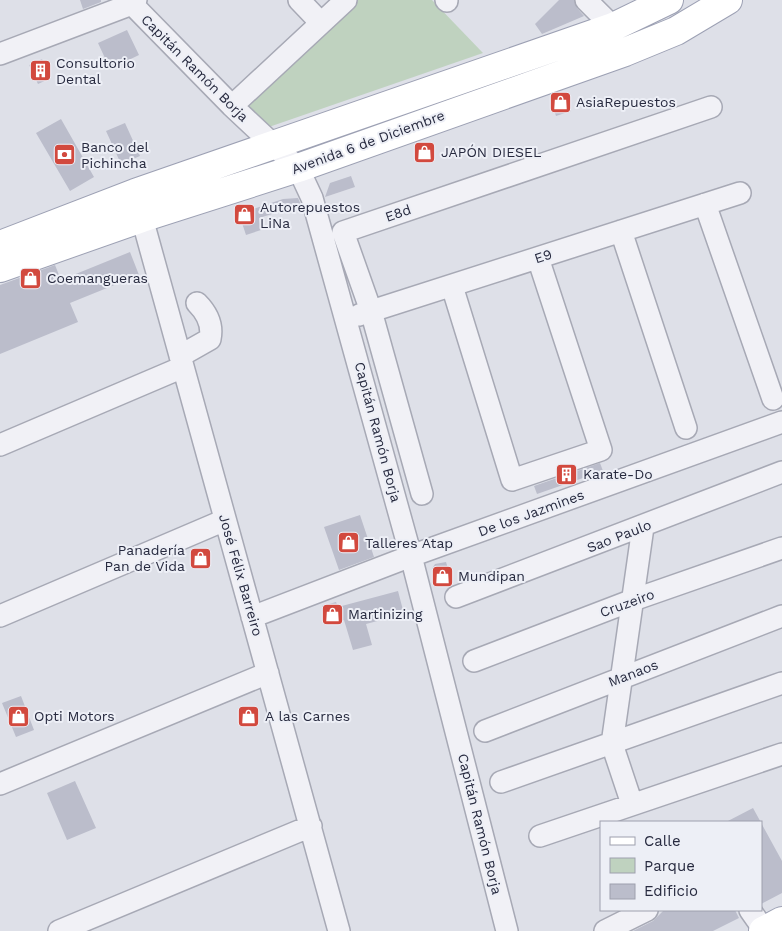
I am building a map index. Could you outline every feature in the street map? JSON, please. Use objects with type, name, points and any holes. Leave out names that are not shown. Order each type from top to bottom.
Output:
[{"type":"main road","name":"Avenida 6 de Diciembre","points":[[0,245],[135,193],[613,27],[669,0]]},
{"type":"main road","name":"Avenida 6 de Diciembre","points":[[0,268],[142,218],[298,168],[624,52],[676,32],[728,0]]},
{"type":"main road","points":[[763,931],[782,921]]},
{"type":"street","points":[[299,0],[321,23]]},
{"type":"street","points":[[232,106],[346,0]]},
{"type":"street","points":[[586,0],[613,27]]},
{"type":"street","points":[[0,54],[132,1]]},
{"type":"street","name":"Capitán Ramón Borja","points":[[132,1],[232,106],[298,168],[312,198],[411,556],[507,931]]},
{"type":"street","name":"E8d","points":[[422,494],[371,312],[344,232],[711,108]]},
{"type":"street","name":"E9","points":[[347,319],[740,193]]},
{"type":"street","points":[[705,204],[773,399]]},
{"type":"street","name":"José Félix Barreiro","points":[[142,218],[339,931]]},
{"type":"street","points":[[621,231],[686,428]]},
{"type":"street","points":[[452,286],[512,480],[601,450],[538,258]]},
{"type":"street","points":[[0,445],[182,361],[210,339],[210,325],[205,311],[197,303]]},
{"type":"street","name":"De los Jazmines","points":[[252,617],[411,556],[782,422]]},
{"type":"street","name":"Sao Paulo","points":[[456,598],[782,472]]},
{"type":"street","points":[[0,616],[225,520]]},
{"type":"street","points":[[632,804],[612,744],[643,527]]},
{"type":"street","name":"Cruzeiro","points":[[474,662],[633,600],[782,548]]},
{"type":"street","name":"Manaos","points":[[485,731],[782,616]]},
{"type":"street","points":[[0,784],[268,673]]},
{"type":"street","points":[[501,782],[782,683]]},
{"type":"street","points":[[540,836],[782,754]]},
{"type":"street","points":[[58,931],[311,826]]},
{"type":"street","points":[[606,931],[645,911]]},
{"type":"street","points":[[751,911],[763,931]]},
{"type":"green space","points":[[355,0],[432,0],[483,53],[266,128],[246,104]]},
{"type":"building","points":[[80,0],[101,0],[101,2],[83,9]]},
{"type":"building","points":[[559,0],[574,0],[577,8],[584,16],[542,34],[535,24]]},
{"type":"building","points":[[127,30],[139,55],[110,69],[98,43]]},
{"type":"building","name":"Consultorio Dental","points":[[42,59],[51,78],[38,84],[29,65]]},
{"type":"building","points":[[566,98],[571,111],[556,116],[552,103]]},
{"type":"building","name":"Banco del Pichincha","points":[[61,119],[94,177],[70,191],[36,133]]},
{"type":"building","points":[[125,123],[140,156],[121,164],[106,131]]},
{"type":"building","points":[[351,176],[355,187],[325,197],[330,183]]},
{"type":"building","points":[[298,198],[301,205],[259,218],[261,230],[246,235],[242,223],[239,225],[235,215],[283,199]]},
{"type":"building","points":[[130,252],[139,275],[70,303],[78,322],[0,354],[0,285],[55,265],[61,280]]},
{"type":"building","points":[[600,463],[603,471],[537,494],[534,486]]},
{"type":"building","name":"Talleres Atap","points":[[360,515],[374,557],[339,570],[324,527]]},
{"type":"building","name":"Mundipan","points":[[446,562],[452,582],[437,586],[432,569],[435,564]]},
{"type":"building","points":[[398,591],[404,614],[366,624],[372,645],[353,650],[344,620],[328,625],[322,606],[336,602],[338,607]]},
{"type":"building","name":"Opti Motors","points":[[21,696],[34,730],[16,737],[2,703]]},
{"type":"building","points":[[75,781],[96,828],[67,840],[47,793]]},
{"type":"building","points":[[753,808],[760,821],[728,821]]},
{"type":"building","points":[[762,825],[782,861],[782,893],[762,903]]},
{"type":"building","points":[[663,911],[736,911],[739,918],[713,931],[633,931],[653,921]]},
{"type":"place","name":"Consultorio Dental","points":[[40,71]]},
{"type":"place","name":"AsiaRepuestos","points":[[560,102]]},
{"type":"place","name":"JAPÓN DIESEL","points":[[425,152]]},
{"type":"place","name":"Banco del Pichincha","points":[[65,155]]},
{"type":"place","name":"Autorepuestos LiNa","points":[[244,215]]},
{"type":"place","name":"Coemangueras","points":[[31,278]]},
{"type":"place","name":"Karate-Do","points":[[567,474]]},
{"type":"place","name":"Talleres Atap","points":[[349,543]]},
{"type":"place","name":"Panadería Pan de Vida","points":[[201,558]]},
{"type":"place","name":"Mundipan","points":[[442,576]]},
{"type":"place","name":"Martinizing","points":[[332,614]]},
{"type":"place","name":"Opti Motors","points":[[18,716]]},
{"type":"place","name":"A las Carnes","points":[[249,716]]}]
